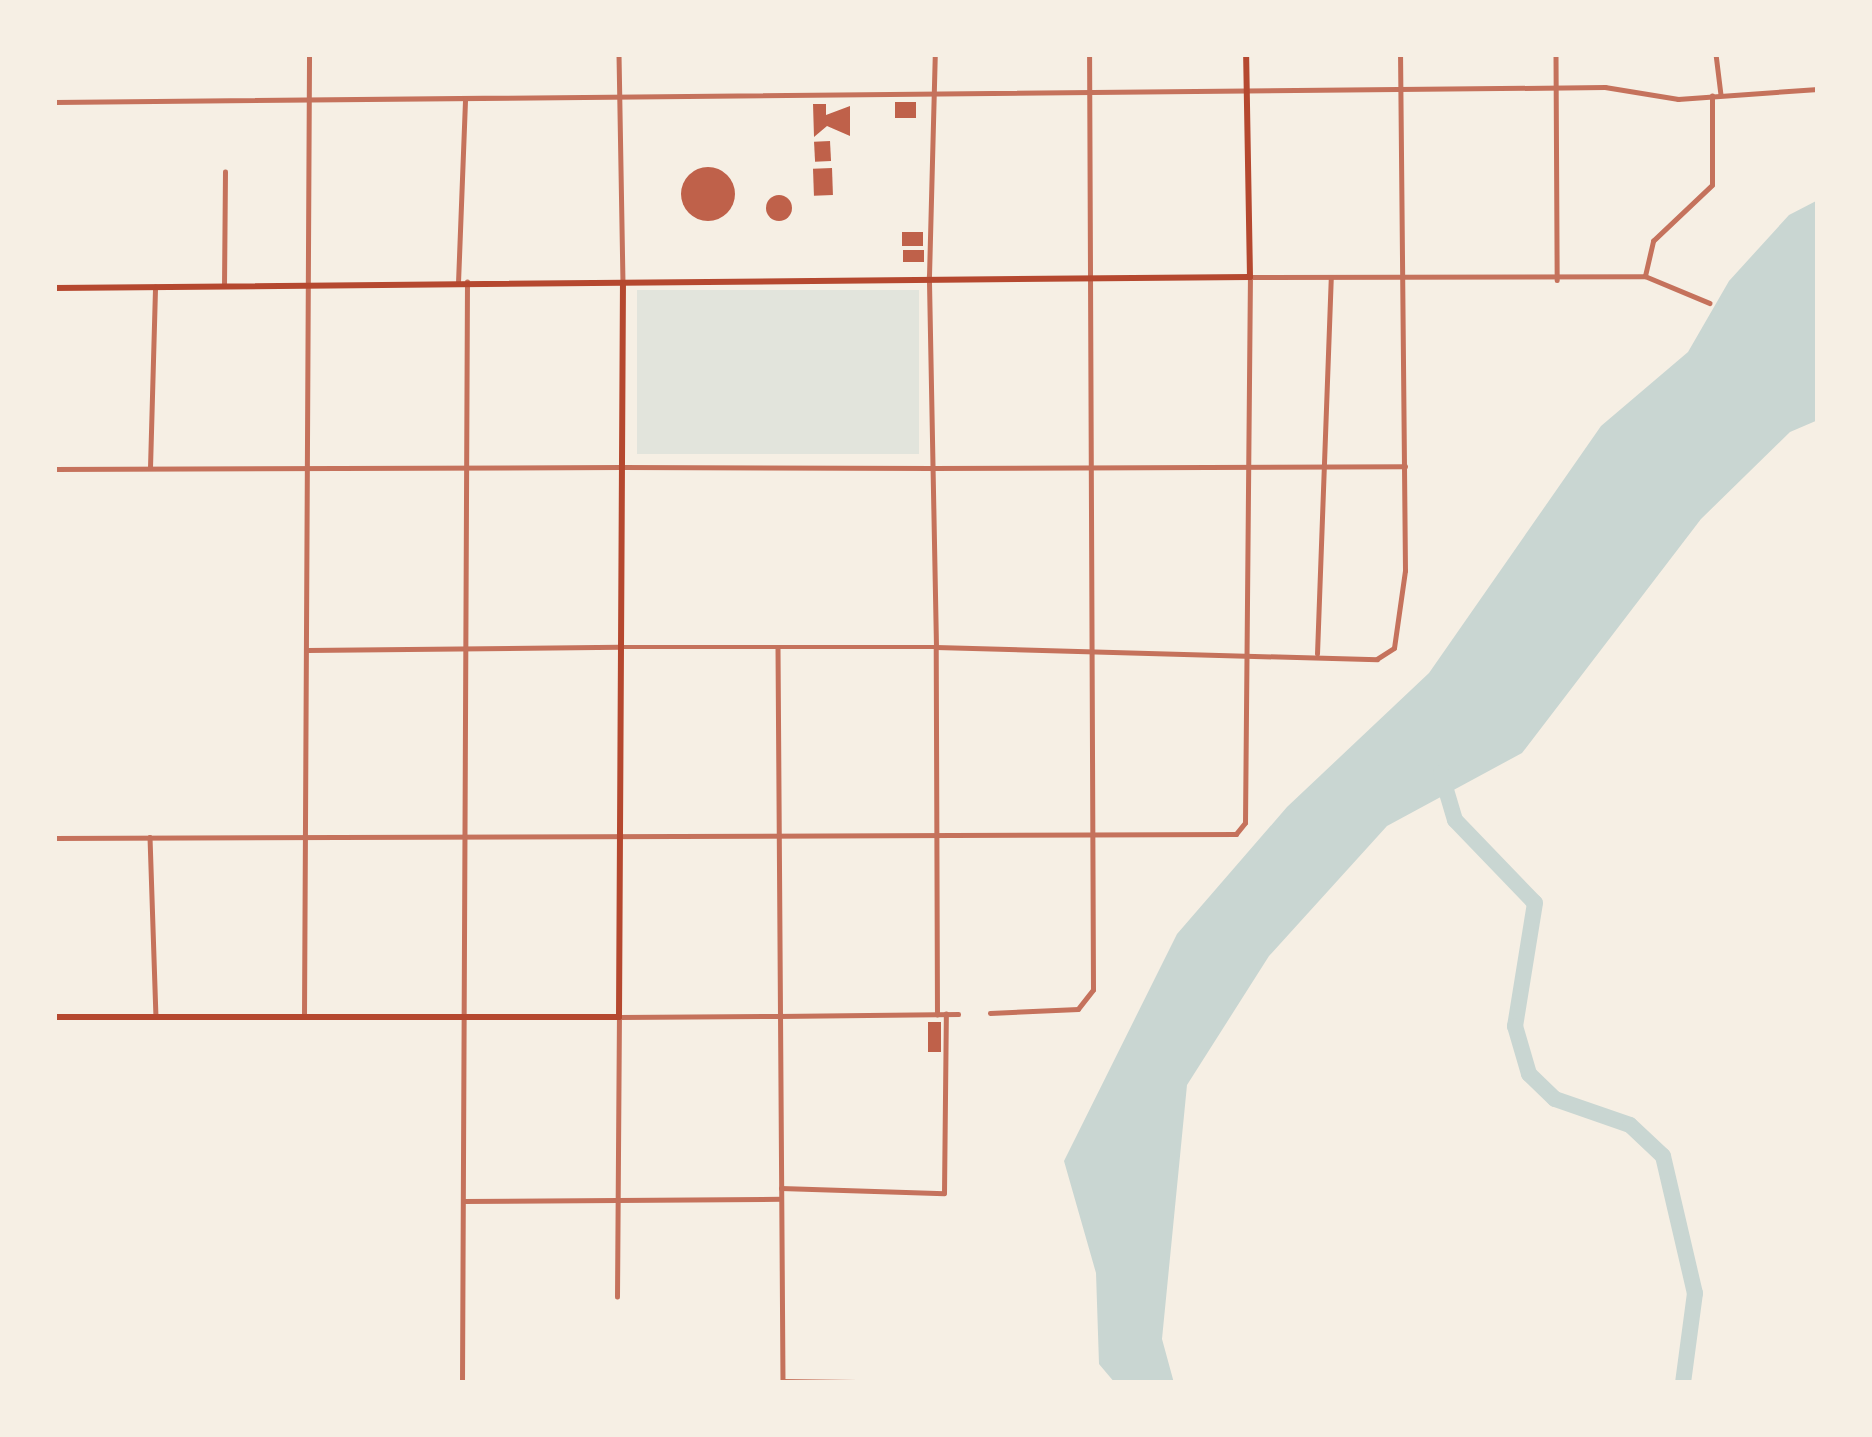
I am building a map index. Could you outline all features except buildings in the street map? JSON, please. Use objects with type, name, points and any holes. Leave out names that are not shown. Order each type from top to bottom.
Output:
[{"type":"main road","points":[[54,288],[622,284],[929,276],[1088,282],[1250,277],[1246,54]]},
{"type":"main road","points":[[54,1017],[619,1018],[622,284]]},
{"type":"street","points":[[304,1015],[309,834],[305,470],[309,54]]},
{"type":"street","points":[[620,54],[622,284]]},
{"type":"street","points":[[935,54],[929,276],[938,1015]]},
{"type":"street","points":[[990,1013],[1070,1011],[1092,997],[1089,54]]},
{"type":"street","points":[[307,650],[936,647],[1249,650],[1383,659],[1394,648],[1405,466],[1400,54]]},
{"type":"street","points":[[1556,54],[1557,280]]},
{"type":"street","points":[[1716,54],[1721,95]]},
{"type":"street","points":[[54,102],[1089,94],[1712,96],[1818,88]]},
{"type":"street","points":[[1645,276],[1653,241],[1712,185],[1712,96]]},
{"type":"street","points":[[462,1383],[465,99]]},
{"type":"street","points":[[224,287],[225,172]]},
{"type":"street","points":[[54,838],[1243,830],[1249,650],[1244,465],[1250,277],[1406,281],[1645,276],[1710,303]]},
{"type":"street","points":[[1317,654],[1329,467],[1331,278]]},
{"type":"street","points":[[150,468],[155,287]]},
{"type":"street","points":[[54,469],[1405,466]]},
{"type":"street","points":[[778,647],[782,1382],[1051,1383]]},
{"type":"street","points":[[150,838],[156,1017]]},
{"type":"street","points":[[781,1189],[944,1193],[946,1014]]},
{"type":"street","points":[[617,1298],[619,1018],[958,1014]]},
{"type":"street","points":[[463,1201],[618,1195],[781,1199]]},
{"type":"shaded area","points":[[1818,200],[1818,420],[1790,432],[1701,519],[1522,753],[1387,826],[1269,956],[1187,1085],[1162,1339],[1174,1383],[1115,1383],[1099,1364],[1096,1273],[1064,1161],[1177,934],[1287,807],[1429,673],[1601,426],[1688,352],[1729,281],[1789,215]]},
{"type":"shaded area","points":[[637,290],[919,290],[919,454],[637,454]]},
{"type":"waterway","points":[[1441,773],[1455,820],[1535,903],[1515,1026],[1529,1074],[1555,1099],[1630,1125],[1663,1156],[1695,1293],[1683,1383]]}]
